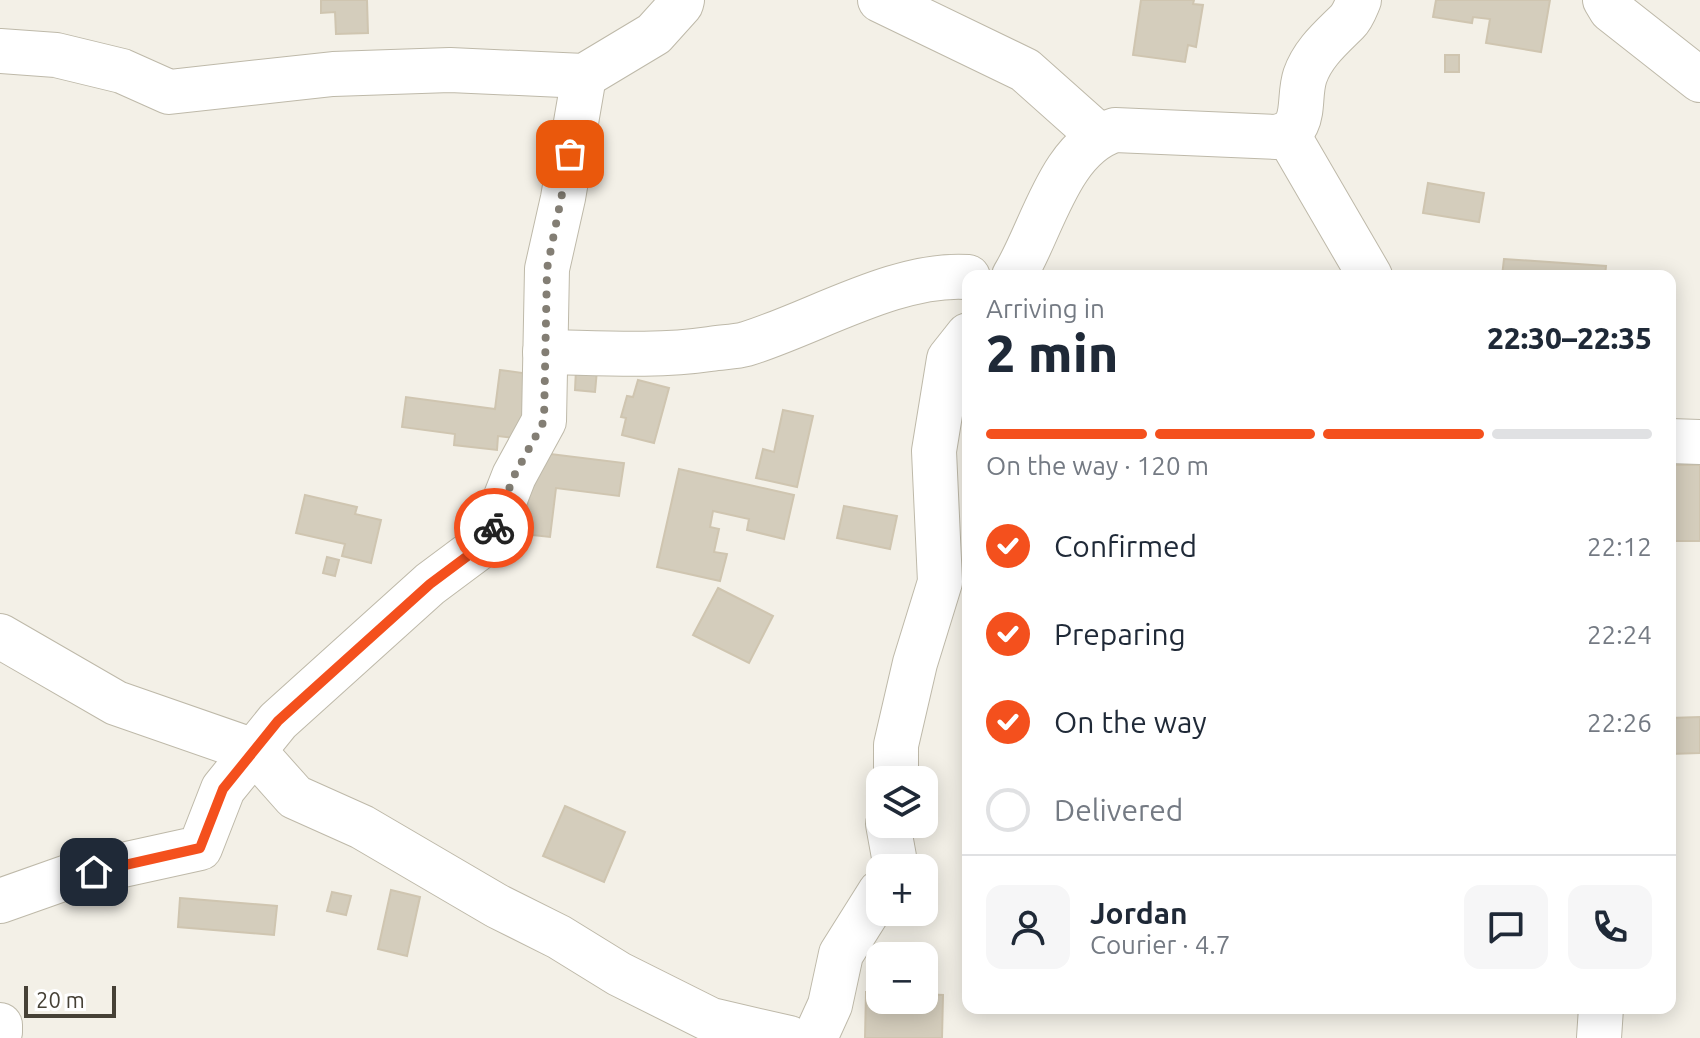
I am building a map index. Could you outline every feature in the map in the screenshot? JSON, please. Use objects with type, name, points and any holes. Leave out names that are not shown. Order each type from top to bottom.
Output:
[{"type":"street","points":[[0,51],[70,58],[122,71],[169,92],[333,74],[450,70],[584,76],[654,34],[682,0]]},
{"type":"street","points":[[880,0],[1025,70],[1098,135]]},
{"type":"street","points":[[1018,270],[1057,186],[1083,149],[1098,135],[1115,130],[1288,135],[1296,127],[1304,77],[1313,59],[1349,20],[1359,0]]},
{"type":"street","points":[[1605,0],[1611,10],[1700,80]]},
{"type":"street","points":[[0,901],[68,877],[200,848],[223,789],[278,721],[430,584],[489,540],[514,476],[544,421],[547,269],[584,76]]},
{"type":"street","points":[[1288,135],[1365,270]]},
{"type":"street","points":[[545,352],[675,354],[745,344],[824,312],[908,284],[962,276]]},
{"type":"street","points":[[896,766],[896,745],[915,663],[940,582],[934,451],[949,359],[962,343]]},
{"type":"street","points":[[1676,441],[1700,442]]},
{"type":"street","points":[[0,636],[116,703],[254,751],[295,797],[362,827],[619,974],[711,1020],[789,1038]]},
{"type":"street","points":[[815,1038],[830,1005],[841,954],[866,914]]},
{"type":"street","points":[[1599,1038],[1601,1014]]},
{"type":"street","points":[[0,1025],[0,1032]]},
{"type":"building","points":[[321,0],[367,0],[368,33],[336,34],[335,12],[321,13]]},
{"type":"building","points":[[1141,0],[1194,0],[1193,4],[1203,5],[1196,47],[1188,45],[1185,62],[1133,55]]},
{"type":"building","points":[[1436,0],[1550,0],[1541,52],[1486,43],[1490,19],[1473,17],[1472,23],[1433,17]]},
{"type":"building","points":[[1445,55],[1459,55],[1459,72],[1445,72]]},
{"type":"building","points":[[1428,183],[1484,193],[1479,222],[1423,213]]},
{"type":"building","points":[[1504,259],[1606,266],[1606,270],[1503,270]]},
{"type":"building","points":[[576,369],[597,370],[595,392],[575,390]]},
{"type":"building","points":[[500,370],[530,374],[522,439],[498,436],[497,450],[454,445],[455,434],[402,427],[406,397],[495,409]]},
{"type":"building","points":[[638,380],[669,388],[654,443],[622,435],[626,418],[621,417],[627,396],[633,397]]},
{"type":"building","points":[[783,410],[813,416],[797,487],[756,478],[763,449],[774,452]]},
{"type":"building","points":[[534,452],[624,463],[619,496],[556,488],[550,537],[524,534]]},
{"type":"building","points":[[1676,465],[1700,465],[1700,541],[1676,541]]},
{"type":"building","points":[[679,469],[794,495],[784,539],[747,530],[749,519],[713,511],[710,527],[719,529],[714,552],[727,554],[720,581],[657,567]]},
{"type":"building","points":[[305,495],[357,507],[355,514],[381,520],[371,563],[342,556],[345,544],[296,533]]},
{"type":"building","points":[[844,506],[897,516],[890,549],[837,538]]},
{"type":"building","points":[[327,557],[339,560],[335,576],[323,573]]},
{"type":"building","points":[[718,588],[773,616],[749,663],[693,635]]},
{"type":"building","points":[[1700,717],[1700,753],[1676,754],[1676,718]]},
{"type":"building","points":[[565,806],[625,832],[604,882],[543,856]]},
{"type":"building","points":[[391,890],[420,897],[407,956],[378,949]]},
{"type":"building","points":[[332,892],[351,896],[346,915],[327,911]]},
{"type":"building","points":[[180,898],[277,906],[274,935],[178,927]]},
{"type":"building","points":[[866,992],[866,1014],[938,1014],[938,995],[943,995],[942,1038],[865,1038]]},
{"type":"way so far","points":[[494,528],[514,476],[544,421],[547,269],[570,154]]},
{"type":"route","points":[[94,872],[200,848],[223,789],[278,721],[430,584],[489,540],[494,528]]}]
